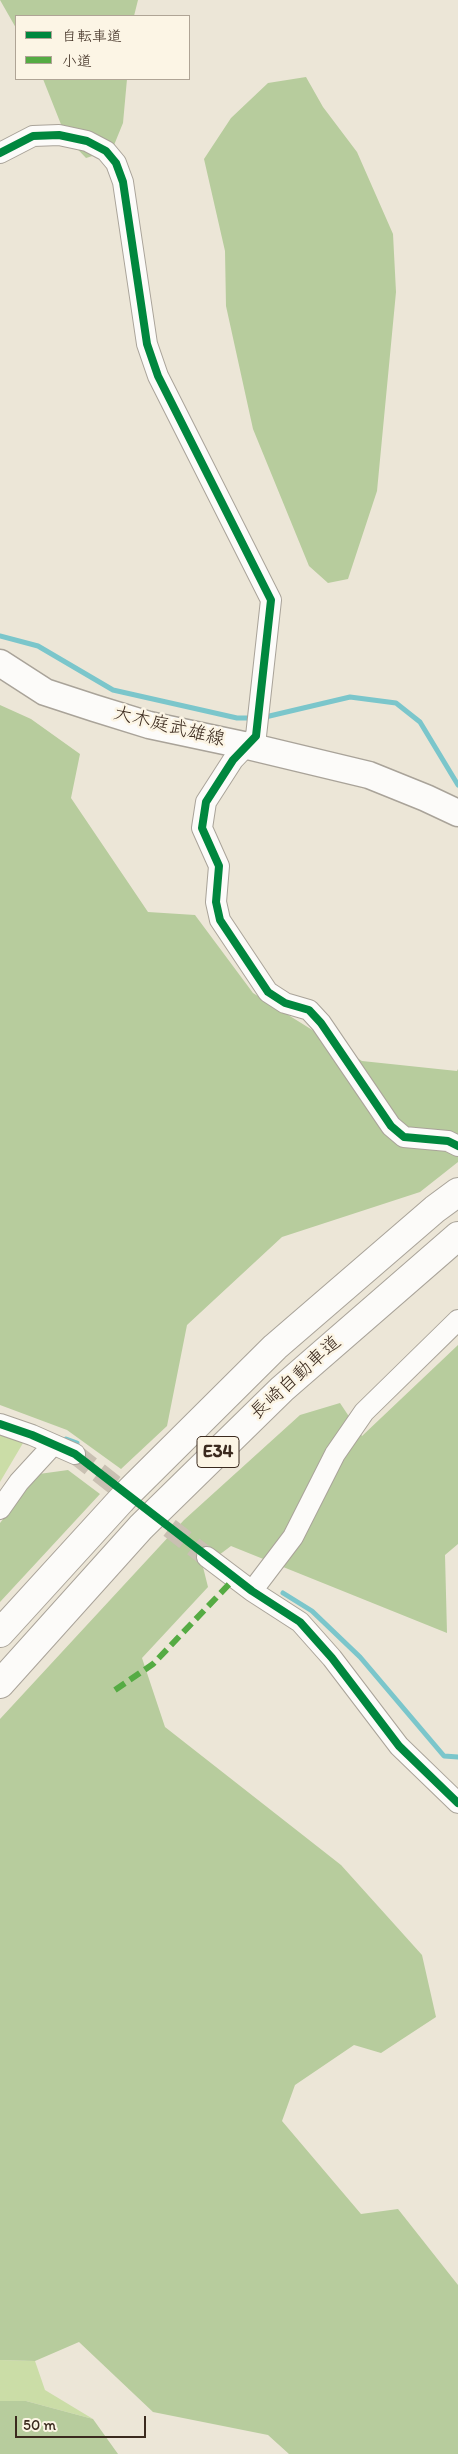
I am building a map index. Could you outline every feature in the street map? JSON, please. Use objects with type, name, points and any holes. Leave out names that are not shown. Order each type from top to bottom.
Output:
[{"type":"highway","name":"長崎自動車道","points":[[0,1633],[125,1496],[275,1347],[435,1209],[458,1192]]},
{"type":"highway","name":"長崎自動車道","points":[[0,1684],[141,1527],[282,1389],[456,1237]]},
{"type":"main road","name":"大木庭武雄線","points":[[0,664],[45,692],[148,725],[255,727],[458,813]]},
{"type":"street","points":[[0,153],[33,136],[59,135],[87,141],[106,151],[116,163],[123,182],[147,344],[158,376],[271,600],[255,727],[206,802],[203,819],[202,828],[218,866],[216,902],[220,920],[268,992],[285,1003],[308,1010],[322,1023],[391,1126],[404,1137],[448,1142],[458,1146]]},
{"type":"street","points":[[252,1591],[293,1537],[335,1454],[364,1412],[458,1320]]},
{"type":"street","points":[[0,1424],[32,1435],[75,1454]]},
{"type":"street","points":[[0,1509],[19,1482],[53,1445]]},
{"type":"street","points":[[207,1557],[252,1591],[300,1622],[332,1658],[399,1746],[458,1803]]},
{"type":"green space","points":[[0,0],[138,0],[134,15],[15,15],[15,26]]},
{"type":"green space","points":[[306,77],[323,107],[357,152],[393,234],[396,292],[377,491],[348,579],[328,583],[309,566],[253,429],[226,306],[225,251],[204,159],[231,118],[268,83]]},
{"type":"green space","points":[[43,80],[127,80],[123,123],[112,150],[86,158],[66,137]]},
{"type":"green space","points":[[0,705],[31,719],[80,754],[71,798],[148,912],[195,915],[253,993],[362,1061],[457,1071],[458,1069],[458,1162],[420,1192],[282,1237],[187,1325],[167,1426],[121,1469],[67,1430],[0,1405]]},
{"type":"green space","points":[[458,1345],[458,1544],[445,1555],[447,1633],[231,1546],[203,1567],[208,1587],[142,1658],[165,1727],[341,1865],[422,1955],[436,2017],[381,2053],[354,2045],[295,2085],[282,2121],[361,2214],[398,2209],[458,2285],[458,2454],[289,2454],[268,2435],[153,2412],[79,2342],[35,2361],[0,2360],[0,1719],[184,1520],[300,1415],[340,1403],[362,1436]]},
{"type":"green space","points":[[0,1430],[26,1438],[0,1482]]},
{"type":"green space","points":[[68,1470],[100,1494],[0,1602],[0,1523],[39,1474]]},
{"type":"green space","points":[[0,2360],[35,2361],[45,2390],[93,2419],[26,2401],[0,2401]]},
{"type":"green space","points":[[0,2401],[26,2401],[93,2419],[118,2454],[0,2454]]},
{"type":"waterway","points":[[0,636],[38,646],[113,690],[237,718],[253,718]]},
{"type":"waterway","points":[[261,718],[350,697],[396,703],[420,722],[458,785]]},
{"type":"waterway","points":[[66,1439],[77,1443]]},
{"type":"waterway","points":[[283,1593],[312,1611],[360,1657],[444,1756],[458,1757]]},
{"type":"tunnel","points":[[75,1454],[207,1557]]},
{"type":"marked path","points":[[115,1690],[153,1664],[235,1578]]},
{"type":"cycle path","points":[[0,153],[33,136],[59,135],[87,141],[106,151],[116,163],[123,182],[147,344],[158,376],[271,600],[256,736],[233,760],[206,802],[202,828],[219,866],[216,902],[220,920],[268,992],[285,1003],[309,1010],[321,1023],[391,1126],[404,1137],[448,1141],[458,1146]]},
{"type":"cycle path","points":[[0,1424],[32,1435],[75,1454],[252,1591],[300,1622],[332,1658],[399,1746],[458,1803]]}]
